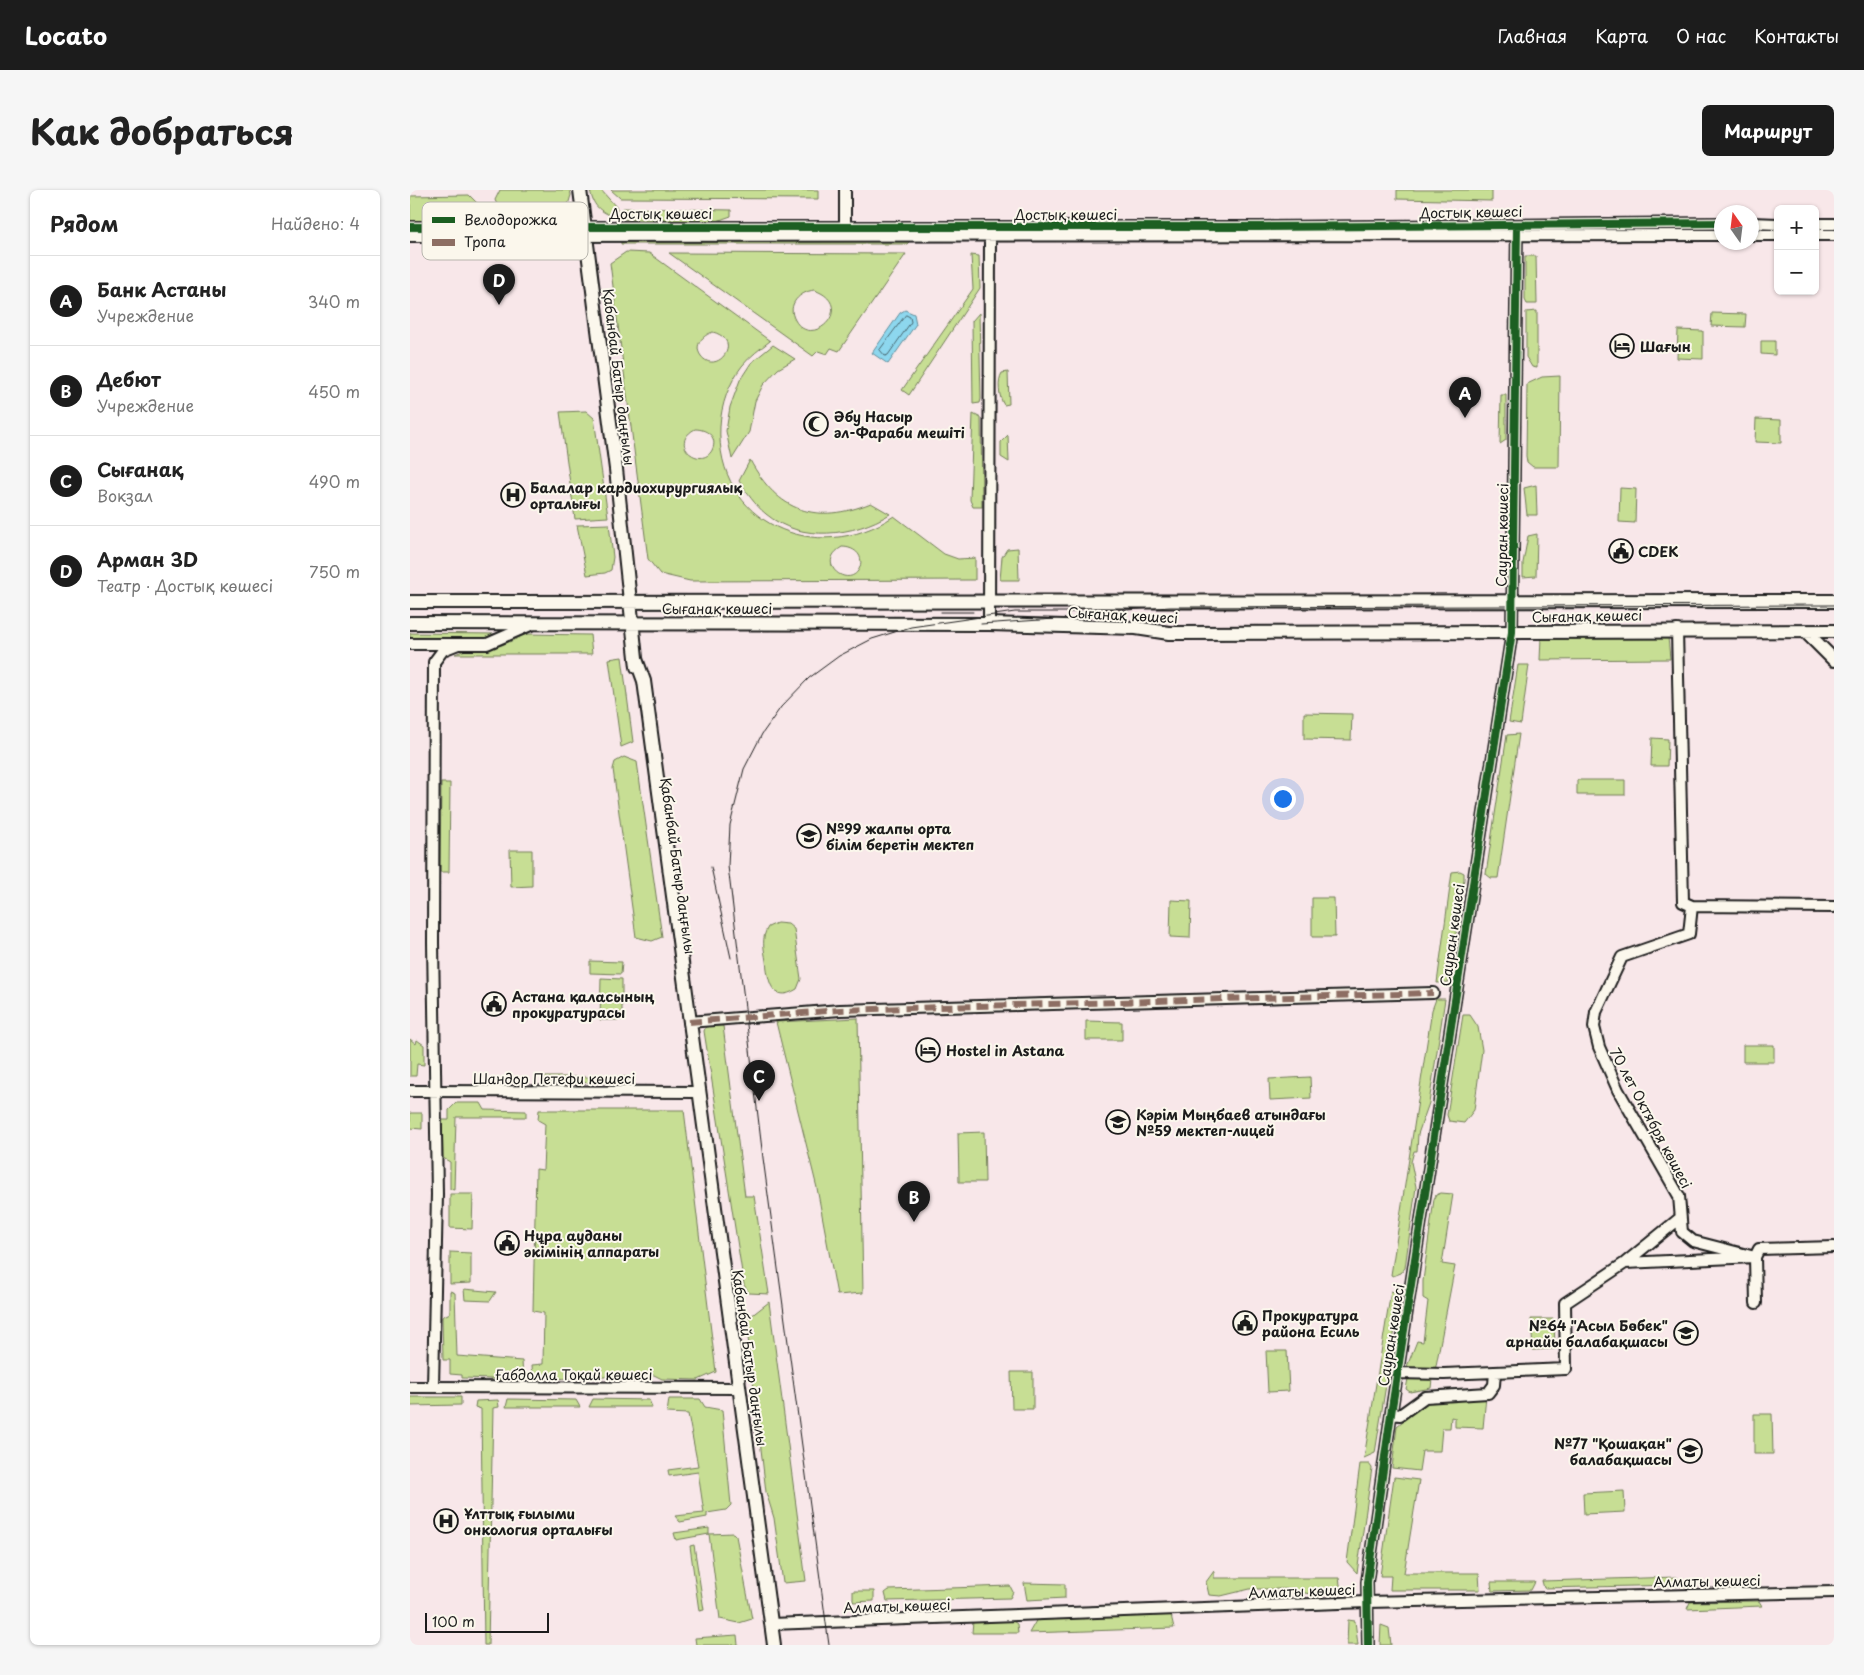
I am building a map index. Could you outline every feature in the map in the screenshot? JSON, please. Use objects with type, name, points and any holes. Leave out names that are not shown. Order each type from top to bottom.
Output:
[{"type":"main road","name":"Қабанбай Батыр даңғылы","points":[[588,247],[616,469],[636,658],[673,946],[691,1068],[696,1075]]},
{"type":"main road","name":"Сығанақ көшесі","points":[[410,602],[1514,603],[1834,601]]},
{"type":"main road","name":"Сығанақ көшесі","points":[[410,623],[989,624],[1136,628],[1169,633],[1834,631]]},
{"type":"main road","points":[[1805,631],[1834,660]]},
{"type":"main road","name":"Қабанбай Батыр даңғылы","points":[[636,658],[644,681],[774,1645]]},
{"type":"street","points":[[845,190],[845,231]]},
{"type":"street","name":"Достық көшесі","points":[[845,231],[990,236],[1516,230],[1714,223]]},
{"type":"street","points":[[1759,223],[1774,224]]},
{"type":"street","points":[[1819,224],[1834,224]]},
{"type":"street","name":"Достық көшесі","points":[[588,231],[1516,230],[1714,235]]},
{"type":"street","name":"Сауран көшесі","points":[[1368,1645],[1367,1582],[1397,1373],[1512,632],[1514,603],[1516,230]]},
{"type":"street","points":[[1759,235],[1774,235]]},
{"type":"street","points":[[1819,235],[1834,235]]},
{"type":"street","points":[[989,624],[990,236]]},
{"type":"street","points":[[414,644],[487,644],[536,623]]},
{"type":"street","points":[[1677,630],[1682,898],[1686,905],[1692,906],[1834,907]]},
{"type":"street","points":[[414,644],[431,655],[434,665],[434,1092],[437,1194],[433,1387]]},
{"type":"street","points":[[434,665],[442,650],[458,644]]},
{"type":"street","name":"70 лет Октября көшесі","points":[[1692,906],[1689,934],[1622,958],[1596,1012],[1594,1027],[1599,1047],[1618,1090],[1679,1196],[1682,1232],[1693,1241],[1755,1257]]},
{"type":"street","points":[[689,1022],[840,1010],[1433,993]]},
{"type":"street","name":"Шандор Петефи көшесі","points":[[410,1091],[698,1092]]},
{"type":"street","points":[[1397,1373],[1444,1374],[1566,1369],[1565,1303],[1625,1263],[1680,1219]]},
{"type":"street","points":[[1756,1303],[1755,1257],[1759,1249],[1834,1247]]},
{"type":"street","points":[[1625,1263],[1755,1257]]},
{"type":"street","points":[[1391,1414],[1400,1416],[1425,1397],[1488,1393],[1494,1385],[1495,1372]]},
{"type":"street","name":"Ғабдолла Тоқай көшесі","points":[[410,1388],[739,1388]]},
{"type":"street","name":"Алматы көшесі","points":[[771,1624],[1367,1602],[1834,1592]]},
{"type":"green space","points":[[500,190],[570,190],[571,195],[569,202],[496,202]]},
{"type":"green space","points":[[590,190],[601,190],[617,208],[617,219],[596,205]]},
{"type":"green space","points":[[611,190],[818,190],[818,199],[620,198]]},
{"type":"green space","points":[[1397,190],[1492,190],[1492,201],[1397,199]]},
{"type":"green space","points":[[469,195],[476,202],[422,202],[422,222],[410,222],[410,196]]},
{"type":"green space","points":[[623,208],[731,210],[731,216],[717,221],[623,219]]},
{"type":"green space","points":[[621,240],[911,240],[907,244],[621,244]]},
{"type":"green space","points":[[626,252],[649,253],[770,341],[748,359],[737,373],[726,394],[720,426],[723,460],[734,488],[753,511],[776,527],[804,536],[834,538],[864,531],[894,516],[944,554],[958,559],[975,558],[975,580],[690,581],[660,574],[648,559],[610,263]],"holes":[[[713,332],[722,336],[727,342],[725,355],[720,360],[714,362],[707,361],[701,356],[698,348],[700,341],[706,335]],[[695,429],[703,430],[712,437],[713,448],[708,455],[696,457],[690,454],[686,448],[684,442],[687,435]],[[842,547],[850,548],[859,555],[860,567],[855,574],[843,576],[833,567],[831,561],[834,554]]]},
{"type":"green space","points":[[669,253],[906,254],[839,351],[831,348],[827,354],[818,351],[813,356]],"holes":[[[814,290],[827,297],[832,305],[832,314],[820,328],[811,330],[803,328],[795,320],[792,309],[799,296]]]},
{"type":"green space","points":[[971,255],[979,256],[980,288],[909,395],[902,390],[973,289]]},
{"type":"green space","points":[[1525,256],[1536,256],[1537,304],[1527,304],[1525,300]]},
{"type":"green space","points":[[1537,311],[1537,368],[1532,367],[1526,357],[1526,312]]},
{"type":"green space","points":[[979,313],[981,399],[980,403],[973,404],[972,321]]},
{"type":"green space","points":[[1712,313],[1746,314],[1745,327],[1711,326]]},
{"type":"green space","points":[[1678,330],[1703,331],[1703,359],[1677,358]]},
{"type":"green space","points":[[1761,341],[1775,341],[1775,355],[1761,354]]},
{"type":"green space","points":[[773,345],[795,359],[778,369],[763,385],[755,401],[749,432],[732,459],[726,431],[730,407],[740,380],[751,363]]},
{"type":"green space","points":[[1008,372],[1009,404],[1004,405],[1000,394],[1000,376],[1002,373]]},
{"type":"green space","points":[[1560,376],[1559,467],[1533,467],[1527,462],[1526,456],[1527,384],[1542,377]]},
{"type":"green space","points":[[1501,395],[1506,395],[1506,440],[1500,444]]},
{"type":"green space","points":[[586,411],[594,418],[608,517],[575,519],[560,412]]},
{"type":"green space","points":[[973,414],[981,418],[982,507],[973,507],[970,500]]},
{"type":"green space","points":[[1756,419],[1781,420],[1781,443],[1755,442]]},
{"type":"green space","points":[[1008,435],[1009,462],[1001,457],[1001,442]]},
{"type":"green space","points":[[750,460],[761,478],[773,492],[786,502],[800,509],[816,513],[833,513],[851,510],[871,503],[890,514],[876,522],[844,531],[811,533],[795,529],[780,523],[766,514],[755,503],[739,481]]},
{"type":"green space","points":[[1536,485],[1537,515],[1527,515],[1524,488]]},
{"type":"green space","points":[[1620,488],[1636,489],[1635,523],[1619,522]]},
{"type":"green space","points":[[609,524],[613,557],[611,570],[605,573],[587,575],[577,525]]},
{"type":"green space","points":[[1537,534],[1536,576],[1523,577],[1523,563],[1528,536]]},
{"type":"green space","points":[[1018,548],[1019,580],[1000,580],[1002,557],[1007,549]]},
{"type":"green space","points":[[410,633],[496,634],[480,641],[410,641]]},
{"type":"green space","points":[[527,634],[590,635],[592,654],[455,654],[468,649],[502,645]]},
{"type":"green space","points":[[1541,637],[1668,637],[1670,659],[1540,660]]},
{"type":"green space","points":[[622,657],[633,742],[621,747],[609,659]]},
{"type":"green space","points":[[1518,665],[1529,665],[1521,724],[1509,722]]},
{"type":"green space","points":[[1304,713],[1352,714],[1351,740],[1304,739]]},
{"type":"green space","points":[[1519,734],[1498,878],[1491,878],[1486,874],[1507,735]]},
{"type":"green space","points":[[1652,738],[1668,739],[1667,766],[1651,766]]},
{"type":"green space","points":[[624,757],[637,762],[662,937],[652,941],[636,937],[613,769],[615,762]]},
{"type":"green space","points":[[1577,780],[1625,780],[1625,795],[1577,795]]},
{"type":"green space","points":[[441,783],[450,783],[449,872],[440,872]]},
{"type":"green space","points":[[510,850],[532,850],[532,886],[511,887]]},
{"type":"green space","points":[[1460,871],[1464,873],[1464,879],[1449,982],[1437,983],[1452,872]]},
{"type":"green space","points":[[1312,898],[1334,898],[1335,937],[1312,937]]},
{"type":"green space","points":[[1171,900],[1191,901],[1190,938],[1170,937]]},
{"type":"green space","points":[[777,923],[788,924],[794,929],[801,979],[797,989],[781,994],[772,988],[764,944],[764,935],[768,927]]},
{"type":"green space","points":[[590,961],[622,962],[621,974],[590,973]]},
{"type":"green space","points":[[601,978],[622,979],[622,1020],[600,1020]]},
{"type":"green space","points":[[1436,999],[1445,999],[1429,1103],[1418,1134],[1417,1151],[1414,1151],[1411,1162],[1416,1187],[1405,1268],[1401,1273],[1393,1276],[1391,1275],[1432,1010]]},
{"type":"green space","points":[[1463,1015],[1470,1015],[1478,1027],[1482,1050],[1474,1110],[1464,1123],[1449,1121],[1447,1115]]},
{"type":"green space","points":[[858,1018],[863,1293],[837,1295],[817,1188],[776,1022]]},
{"type":"green space","points":[[1086,1021],[1122,1022],[1122,1040],[1086,1040]]},
{"type":"green space","points":[[706,1026],[723,1026],[745,1196],[754,1196],[769,1294],[749,1293],[744,1285],[704,1031]]},
{"type":"green space","points":[[410,1039],[416,1044],[417,1040],[424,1045],[424,1065],[417,1064],[416,1076],[410,1076]]},
{"type":"green space","points":[[1743,1045],[1774,1045],[1774,1062],[1743,1062]]},
{"type":"green space","points":[[545,1077],[633,1077],[631,1082],[544,1083]]},
{"type":"green space","points":[[1310,1077],[1311,1098],[1270,1100],[1269,1079]]},
{"type":"green space","points":[[456,1103],[481,1103],[485,1110],[526,1111],[526,1117],[456,1117],[454,1190],[450,1189],[450,1162],[443,1158],[442,1120],[449,1120],[449,1110]]},
{"type":"green space","points":[[539,1110],[684,1110],[716,1372],[698,1380],[662,1379],[654,1375],[533,1379],[532,1365],[543,1364],[544,1313],[533,1311],[536,1169],[543,1170],[545,1124],[538,1120]]},
{"type":"green space","points":[[410,1113],[422,1113],[422,1129],[410,1128]]},
{"type":"green space","points":[[984,1132],[985,1182],[959,1182],[958,1133]]},
{"type":"green space","points":[[1441,1193],[1453,1194],[1442,1264],[1455,1266],[1435,1371],[1406,1369],[1417,1341],[1423,1342],[1428,1301],[1423,1298],[1423,1281],[1434,1199],[1436,1195]]},
{"type":"green space","points":[[450,1194],[473,1194],[472,1229],[450,1228]]},
{"type":"green space","points":[[450,1252],[471,1253],[471,1283],[450,1284]]},
{"type":"green space","points":[[464,1289],[496,1292],[490,1301],[465,1300]]},
{"type":"green space","points":[[450,1291],[455,1293],[457,1356],[522,1361],[523,1380],[462,1378],[462,1375],[450,1374],[450,1360],[443,1360],[442,1317],[450,1313]]},
{"type":"green space","points":[[1391,1291],[1399,1294],[1399,1304],[1375,1453],[1364,1458]]},
{"type":"green space","points":[[769,1302],[806,1581],[783,1583],[774,1518],[766,1492],[746,1320]]},
{"type":"green space","points":[[1531,1319],[1554,1319],[1555,1349],[1533,1350]]},
{"type":"green space","points":[[1266,1351],[1287,1351],[1289,1391],[1268,1392]]},
{"type":"green space","points":[[1011,1372],[1033,1372],[1033,1409],[1012,1409]]},
{"type":"green space","points":[[1408,1379],[1432,1379],[1431,1388],[1410,1392],[1406,1389]]},
{"type":"green space","points":[[1486,1396],[1483,1428],[1455,1427],[1455,1418],[1451,1417],[1450,1428],[1442,1428],[1440,1451],[1422,1451],[1419,1471],[1392,1468],[1397,1426],[1427,1401]]},
{"type":"green space","points":[[410,1397],[461,1397],[461,1405],[410,1406]]},
{"type":"green space","points":[[508,1399],[576,1400],[580,1407],[506,1407]]},
{"type":"green space","points":[[593,1399],[649,1400],[652,1407],[589,1407]]},
{"type":"green space","points":[[669,1399],[700,1399],[705,1407],[722,1410],[731,1505],[726,1510],[707,1513],[707,1517],[680,1522],[675,1516],[704,1513],[698,1472],[669,1476],[668,1470],[698,1466],[688,1414],[667,1413]]},
{"type":"green space","points":[[498,1400],[499,1407],[493,1408],[488,1645],[484,1645],[481,1409],[475,1407],[476,1401]]},
{"type":"green space","points":[[1754,1414],[1772,1414],[1773,1454],[1754,1454]]},
{"type":"green space","points":[[1360,1464],[1369,1464],[1372,1468],[1357,1573],[1347,1562]]},
{"type":"green space","points":[[1394,1477],[1419,1480],[1404,1573],[1479,1573],[1480,1590],[1390,1590],[1391,1576],[1380,1576]]},
{"type":"green space","points":[[1624,1491],[1625,1512],[1584,1514],[1583,1493]]},
{"type":"green space","points":[[709,1528],[709,1534],[676,1540],[674,1533]]},
{"type":"green space","points":[[733,1533],[736,1536],[752,1619],[739,1623],[720,1619],[709,1534]]},
{"type":"green space","points":[[694,1545],[704,1610],[699,1611],[690,1546]]},
{"type":"green space","points":[[1214,1571],[1214,1578],[1339,1578],[1341,1591],[1310,1594],[1286,1589],[1250,1589],[1221,1596],[1209,1595],[1206,1582]]},
{"type":"green space","points":[[1677,1577],[1678,1585],[1544,1588],[1542,1581]]},
{"type":"green space","points":[[1491,1582],[1535,1582],[1531,1590],[1492,1591]]},
{"type":"green space","points":[[1024,1583],[1065,1584],[1065,1598],[1027,1600]]},
{"type":"green space","points":[[1010,1586],[1013,1592],[1010,1598],[887,1601],[885,1593],[889,1590]]},
{"type":"green space","points":[[853,1591],[874,1591],[874,1601],[853,1602]]},
{"type":"green space","points":[[1759,1601],[1762,1606],[1687,1609],[1690,1602]]},
{"type":"green space","points":[[1171,1615],[1174,1628],[1029,1633],[1037,1619]]},
{"type":"green space","points":[[1010,1619],[1017,1624],[1018,1633],[972,1633],[973,1621]]},
{"type":"green space","points":[[1348,1620],[1355,1621],[1358,1645],[1347,1645]]},
{"type":"green space","points":[[1381,1625],[1389,1628],[1391,1645],[1380,1645]]},
{"type":"green space","points":[[737,1635],[738,1645],[696,1645],[695,1638]]},
{"type":"water","points":[[905,310],[914,314],[916,324],[888,364],[872,353],[900,313]]},
{"type":"tram line","points":[[829,1645],[763,1158],[728,866],[730,825],[744,769],[762,734],[781,707],[809,678],[839,656],[872,639],[911,627],[1015,612],[1098,612],[1170,607],[1834,605]]},
{"type":"tram line","points":[[941,612],[973,612]]},
{"type":"tram line","points":[[981,624],[1055,619]]},
{"type":"tram line","points":[[711,867],[731,958]]},
{"type":"marked path","points":[[689,1022],[840,1010],[1433,993]]},
{"type":"cycle path","points":[[588,227],[1259,227],[1714,223]]},
{"type":"cycle path","points":[[1368,1645],[1367,1582],[1391,1414],[1512,632],[1517,225]]},
{"type":"cycle path","points":[[410,227],[422,227]]},
{"type":"place","name":"Арман 3D","points":[[499,305]]},
{"type":"place","name":"Шағын","points":[[1622,346]]},
{"type":"place","name":"Банк Астаны","points":[[1465,418]]},
{"type":"place","name":"Әбу Насыр әл-Фараби мешіті","points":[[816,424]]},
{"type":"place","name":"Балалар кардиохирургиялық орталығы","points":[[513,495]]},
{"type":"place","name":"CDEK","points":[[1621,551]]},
{"type":"place","name":"№99 жалпы орта білім беретін мектеп","points":[[809,836]]},
{"type":"place","name":"Астана қаласының прокуратурасы","points":[[494,1004]]},
{"type":"place","name":"Hostel in Astana","points":[[928,1050]]},
{"type":"place","name":"Сығанақ","points":[[759,1101]]},
{"type":"place","name":"Кәрім Мыңбаев атындағы №59 мектеп-лицей","points":[[1118,1122]]},
{"type":"place","name":"Дебют","points":[[914,1222]]},
{"type":"place","name":"Нұра ауданы әкімінің аппараты","points":[[507,1243]]},
{"type":"place","name":"Прокуратура района Есиль","points":[[1245,1323]]},
{"type":"place","name":"№64 \"Асыл Бөбек\" арнайы балабақшасы","points":[[1686,1333]]},
{"type":"place","name":"№77 \"Қошақан\" балабақшасы","points":[[1690,1451]]},
{"type":"place","name":"Ұлттық ғылыми онкология орталығы","points":[[446,1521]]}]
